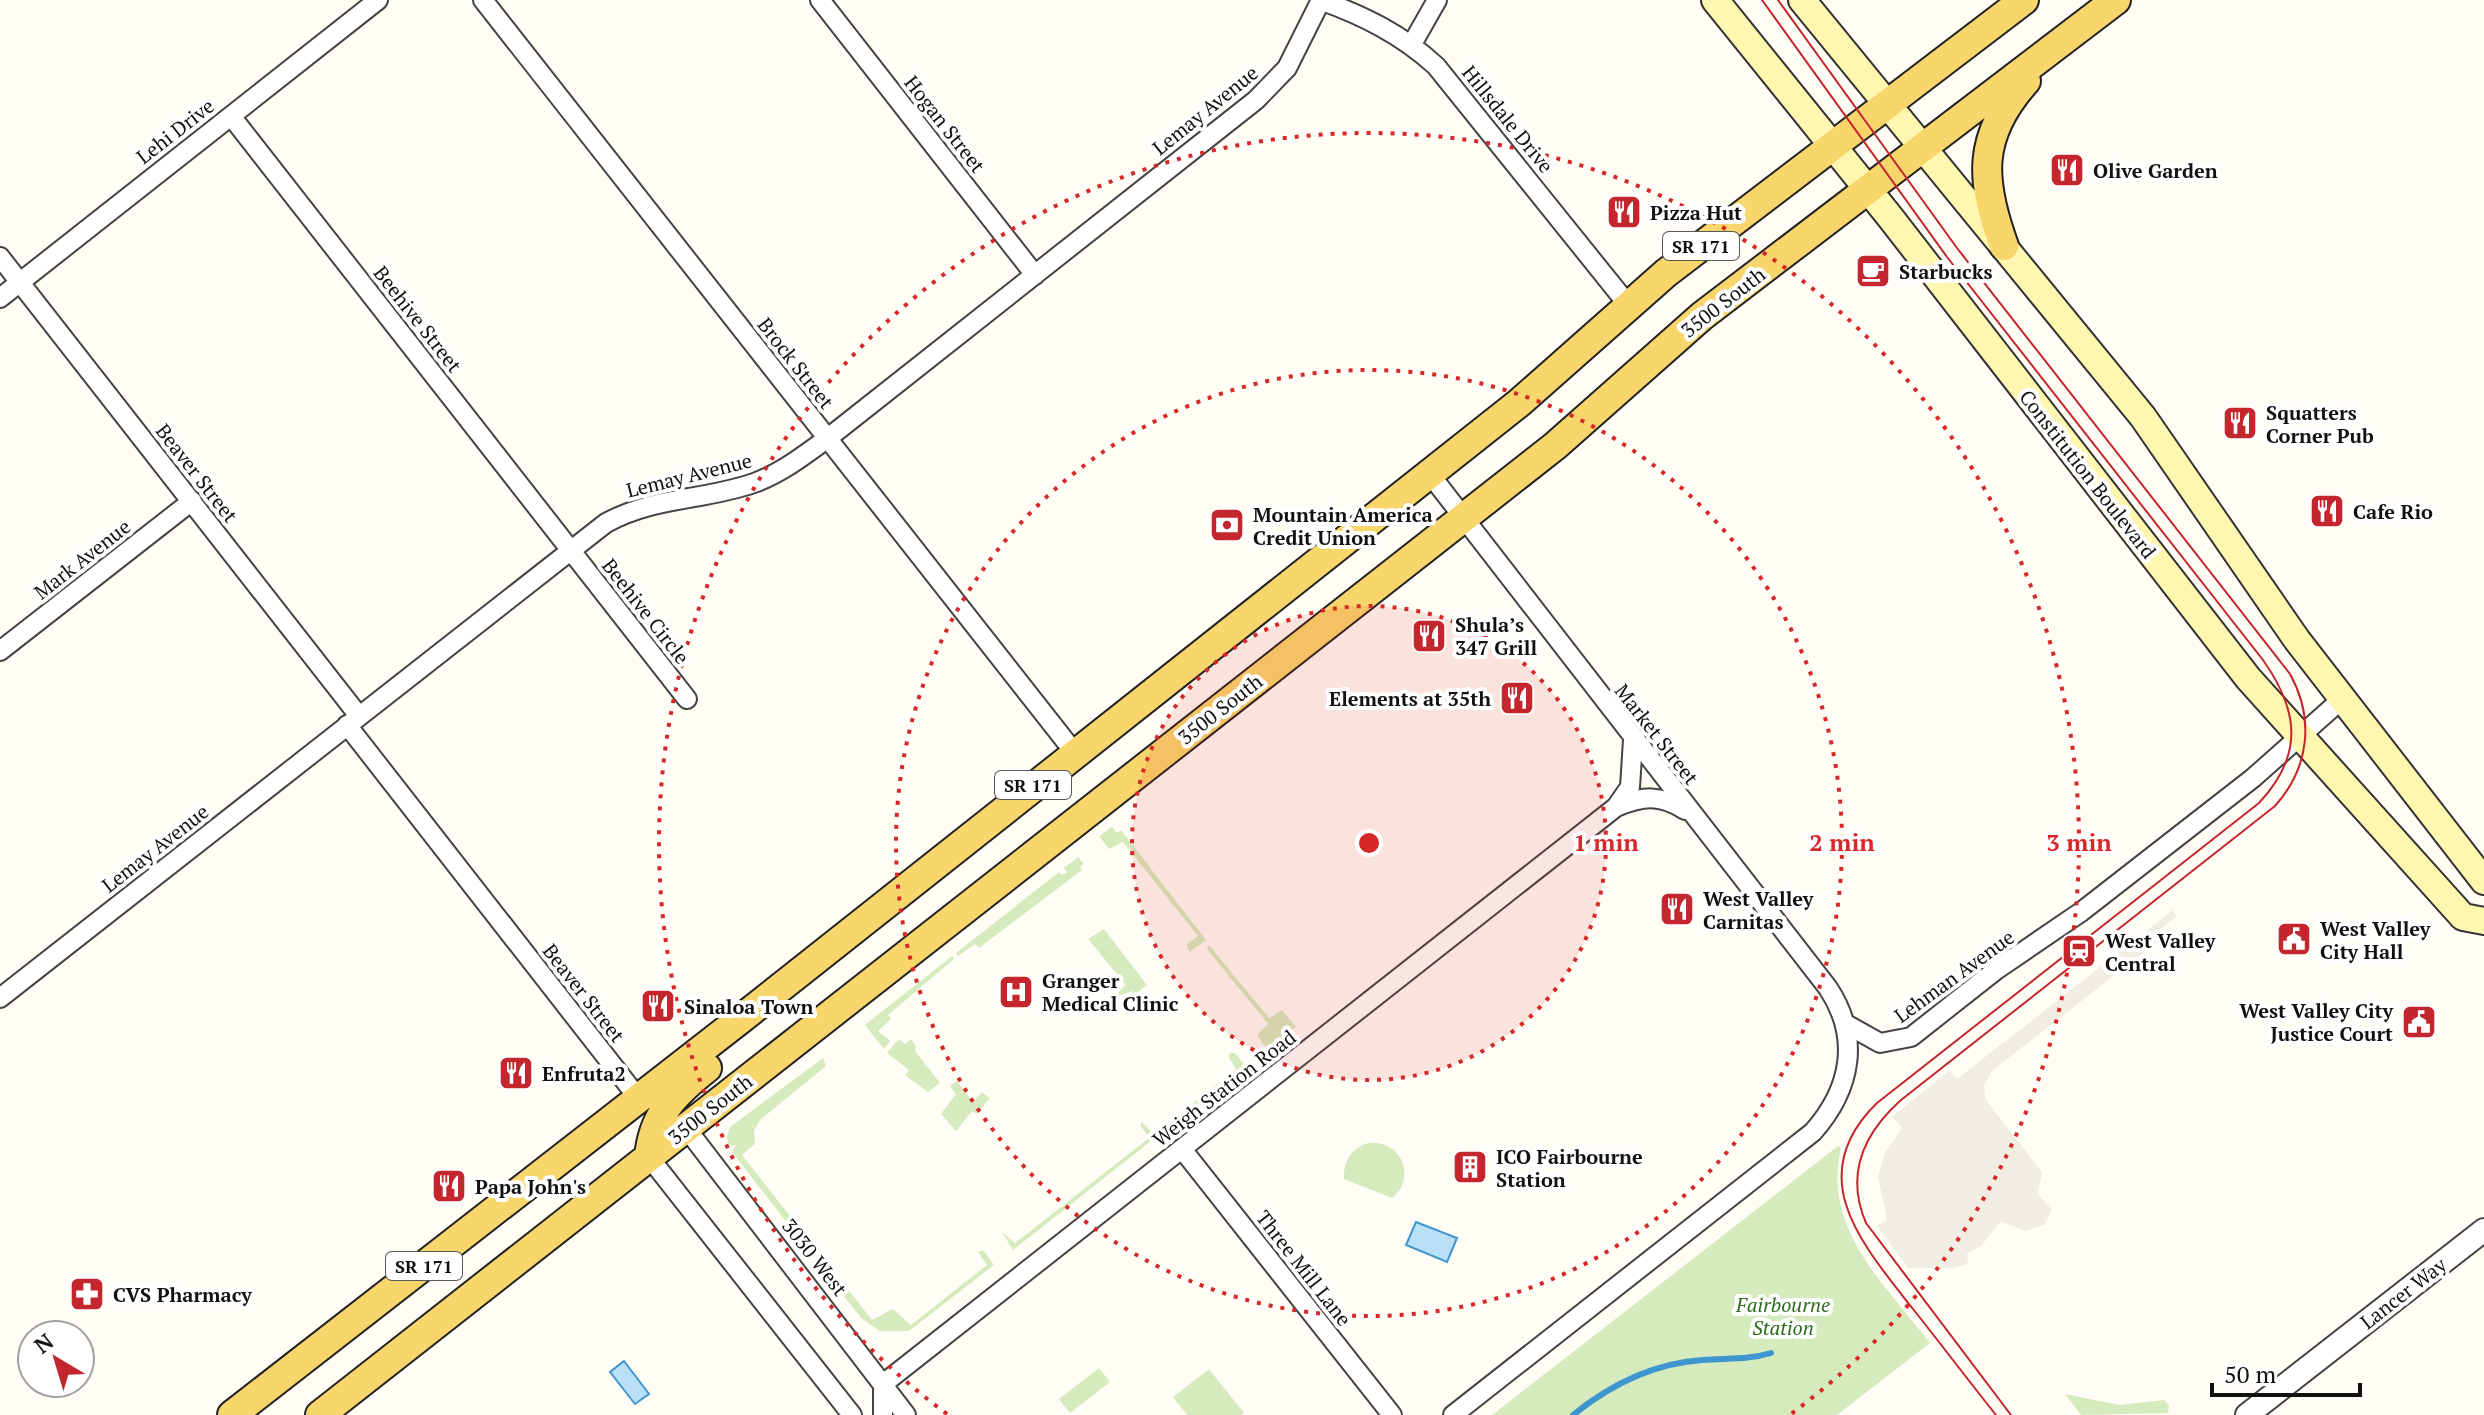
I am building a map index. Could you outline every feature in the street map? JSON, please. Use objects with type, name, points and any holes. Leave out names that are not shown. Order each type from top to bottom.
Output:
[{"type":"main road","name":"Constitution Boulevard","points":[[1715,0],[1867,190],[2212,634],[2300,737],[2463,917],[2484,921]]},
{"type":"main road","points":[[1802,0],[2143,417],[2342,699],[2484,881]]},
{"type":"main road","name":"SR 171","points":[[232,1415],[812,963],[1074,752],[1519,403],[1666,273],[2024,0]]},
{"type":"main road","name":"3500 South","points":[[320,1415],[1555,446],[1702,316],[2116,0]]},
{"type":"main road","points":[[2004,246],[1991,210],[1986,153],[1995,127],[2018,90],[2055,48]]},
{"type":"main road","points":[[649,1157],[652,1128],[682,1087],[767,1020],[812,963]]},
{"type":"main road","points":[[595,1133],[686,1128]]},
{"type":"street","name":"Lehi Drive","points":[[0,298],[378,0]]},
{"type":"street","name":"Brock Street","points":[[483,0],[1074,752]]},
{"type":"street","name":"Hogan Street","points":[[820,0],[1035,275]]},
{"type":"street","name":"Lemay Avenue","points":[[0,998],[606,523],[641,506],[730,489],[774,475],[828,438],[1272,85],[1299,50],[1320,0]]},
{"type":"street","name":"Hillsdale Drive","points":[[1320,0],[1384,27],[1412,44],[1473,107],[1629,306]]},
{"type":"street","points":[[1412,44],[1437,0]]},
{"type":"street","name":"Beehive Street","points":[[231,116],[570,550]]},
{"type":"street","name":"Beaver Street","points":[[0,257],[192,501],[639,1099]]},
{"type":"street","name":"Market Street","points":[[1429,473],[1828,988],[1846,1024]]},
{"type":"street","name":"Mark Avenue","points":[[0,651],[192,501]]},
{"type":"street","name":"Beehive Circle","points":[[570,550],[687,699]]},
{"type":"street","name":"Lehman Avenue","points":[[1846,1024],[1880,1043],[1911,1037],[1996,970],[2081,912],[2300,737],[2342,699]]},
{"type":"street","name":"Weigh Station Road","points":[[1616,807],[1630,787],[1633,740]]},
{"type":"street","name":"Weigh Station Road","points":[[883,1384],[1616,807],[1638,798],[1657,797],[1691,814]]},
{"type":"street","points":[[1453,1415],[1813,1132],[1838,1096],[1849,1067],[1846,1024]]},
{"type":"street","name":"3030 West","points":[[686,1128],[838,1322],[906,1415]]},
{"type":"street","name":"Three Mill Lane","points":[[1182,1149],[1392,1415]]},
{"type":"street","points":[[649,1157],[852,1415]]},
{"type":"street","name":"Lancer Way","points":[[2247,1415],[2482,1235]]},
{"type":"street","points":[[883,1384],[883,1415]]},
{"type":"green space","points":[[1112,827],[1117,833],[1121,830],[1206,940],[1189,952],[1187,944],[1198,936],[1123,842],[1109,849],[1099,836]]},
{"type":"green space","points":[[1078,857],[1084,864],[1080,867],[1082,870],[979,948],[975,944],[958,956],[956,953],[1059,872],[1062,875],[1067,872],[1064,868]]},
{"type":"green space","points":[[1104,929],[1147,985],[1134,995],[1132,991],[1108,999],[1126,985],[1088,939]]},
{"type":"green space","points":[[1209,945],[1269,1018],[1282,1010],[1296,1027],[1268,1050],[1257,1035],[1268,1024],[1207,949]]},
{"type":"green space","points":[[952,956],[954,959],[888,1015],[891,1019],[878,1031],[890,1041],[884,1049],[865,1025]]},
{"type":"green space","points":[[899,1039],[905,1044],[911,1039],[916,1046],[915,1051],[940,1083],[928,1092],[905,1075],[909,1070],[887,1053]]},
{"type":"green space","points":[[1230,1053],[1235,1053],[1246,1067],[1189,1112],[1186,1109],[1236,1069],[1229,1058]]},
{"type":"green space","points":[[823,1058],[826,1066],[760,1120],[754,1131],[755,1144],[742,1155],[872,1320],[893,1309],[911,1325],[987,1265],[978,1252],[983,1250],[994,1265],[909,1331],[880,1331],[861,1318],[732,1152],[736,1145],[729,1146],[727,1137],[730,1127]]},
{"type":"green space","points":[[957,1081],[973,1102],[982,1092],[990,1098],[977,1114],[972,1111],[956,1131],[941,1114],[956,1094],[950,1086]]},
{"type":"green space","points":[[1142,1122],[1156,1137],[1013,1250],[1002,1232],[1015,1243],[1149,1138],[1140,1125]]},
{"type":"green space","points":[[1369,1143],[1390,1148],[1402,1162],[1404,1181],[1392,1198],[1344,1179],[1350,1156]]},
{"type":"green space","name":"Fairbourne Station","points":[[1838,1146],[1841,1148],[1837,1177],[1840,1204],[1849,1229],[1877,1276],[1930,1343],[1837,1415],[1492,1415]]},
{"type":"green space","points":[[1099,1368],[1110,1382],[1070,1413],[1059,1399]]},
{"type":"green space","points":[[1209,1369],[1244,1413],[1187,1415],[1173,1397]]},
{"type":"green space","points":[[2065,1394],[2120,1405],[2164,1400],[2169,1405],[2168,1413],[2081,1415]]},
{"type":"shaded area","points":[[2173,910],[2176,917],[2153,935],[2158,941],[1992,1071],[1984,1086],[1986,1100],[2042,1172],[2038,1194],[2052,1210],[2044,1225],[2025,1231],[2001,1221],[1981,1246],[1967,1254],[1968,1264],[1952,1268],[1908,1268],[1877,1226],[1887,1220],[1878,1176],[1885,1153],[1902,1128],[1892,1117],[1950,1070],[1957,1079]]},
{"type":"water","points":[[1416,1222],[1457,1238],[1447,1262],[1406,1245]]},
{"type":"water","points":[[624,1361],[649,1394],[635,1404],[610,1372]]},
{"type":"waterway","points":[[1573,1415],[1602,1394],[1651,1371],[1685,1362],[1771,1353]]},
{"type":"tram line","points":[[1762,0],[1947,257],[2263,660],[2284,697],[2289,715],[2290,750],[2284,768],[2259,803],[1877,1103],[1855,1130],[1844,1157],[1842,1184],[1848,1210],[1860,1235],[1894,1285],[1996,1415]]},
{"type":"tram line","points":[[1778,0],[1957,248],[2290,674],[2303,708],[2305,743],[2301,759],[2295,776],[2275,806],[1901,1100],[1877,1127],[1861,1156],[1857,1188],[1866,1223],[2011,1415]]},
{"type":"place","name":"Olive Garden","points":[[2067,170]]},
{"type":"place","name":"Pizza Hut","points":[[1624,212]]},
{"type":"place","name":"Starbucks","points":[[1873,271]]},
{"type":"place","name":"Squatters Corner Pub","points":[[2240,423]]},
{"type":"place","name":"Cafe Rio","points":[[2327,511]]},
{"type":"place","name":"Mountain America Credit Union","points":[[1227,525]]},
{"type":"place","name":"Shula’s 347 Grill","points":[[1429,636]]},
{"type":"place","name":"Elements at 35th","points":[[1517,698]]},
{"type":"place","name":"West Valley Carnitas","points":[[1677,909]]},
{"type":"place","name":"West Valley City Hall","points":[[2294,939]]},
{"type":"place","name":"West Valley Central","points":[[2079,951]]},
{"type":"place","name":"Granger Medical Clinic","points":[[1016,992]]},
{"type":"place","name":"Sinaloa Town","points":[[658,1006]]},
{"type":"place","name":"West Valley City Justice Court","points":[[2419,1022]]},
{"type":"place","name":"Enfruta2","points":[[516,1073]]},
{"type":"place","name":"ICO Fairbourne Station","points":[[1470,1167]]},
{"type":"place","name":"Papa John's","points":[[449,1186]]},
{"type":"place","name":"CVS Pharmacy","points":[[87,1294]]}]
